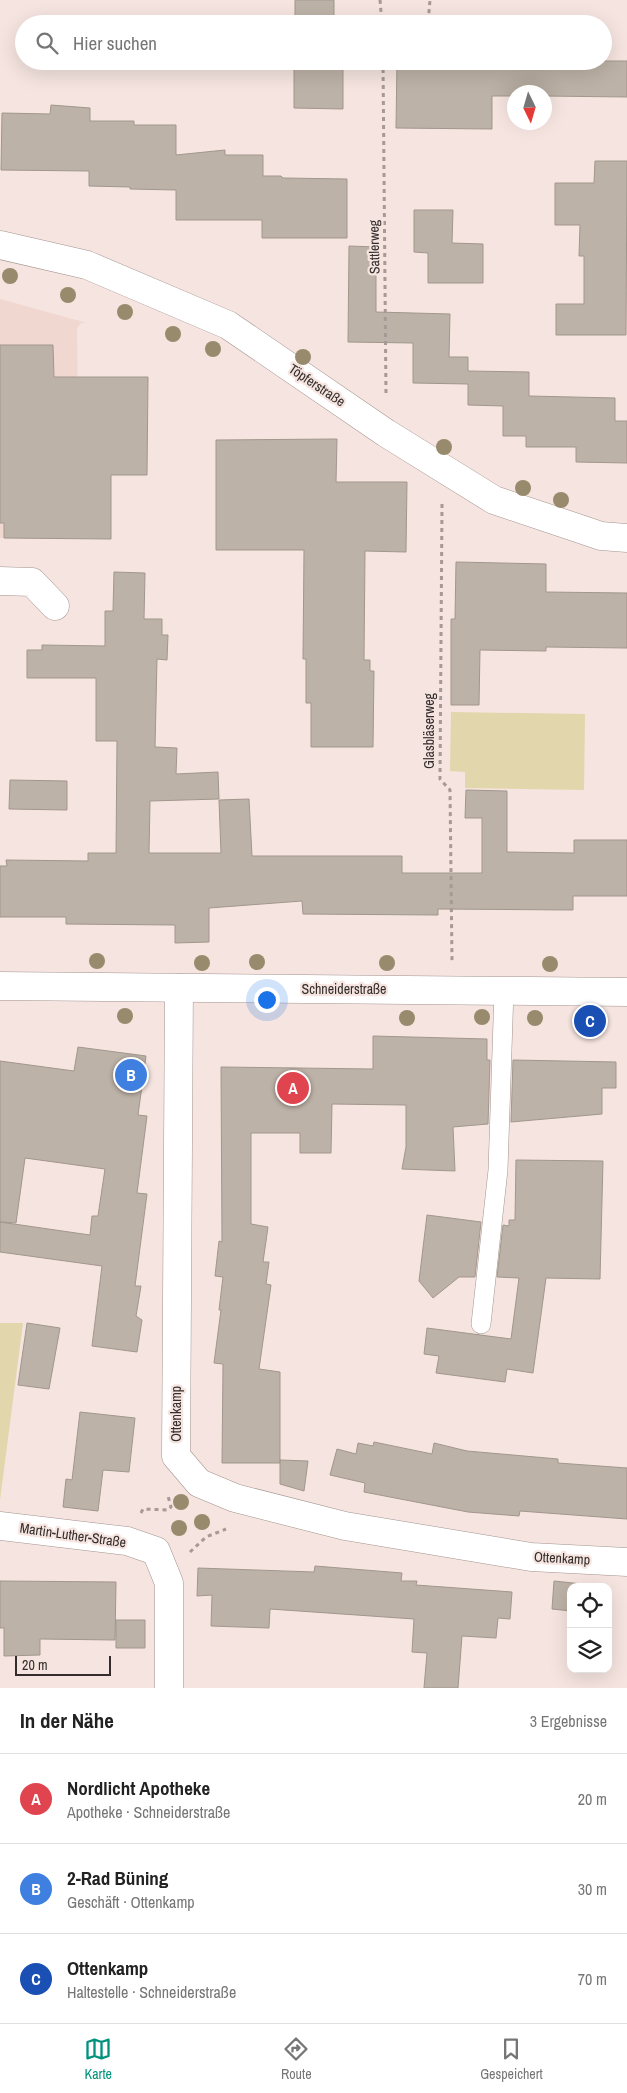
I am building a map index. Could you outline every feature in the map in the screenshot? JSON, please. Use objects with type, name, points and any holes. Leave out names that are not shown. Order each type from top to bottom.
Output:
[{"type":"street","name":"Töpferstraße","points":[[0,245],[87,266],[228,325],[386,433],[494,500],[601,536],[627,538]]},
{"type":"street","points":[[0,582],[32,582],[55,606]]},
{"type":"street","name":"Schneiderstraße","points":[[0,986],[627,992]]},
{"type":"street","name":"Ottenkamp","points":[[179,988],[176,1456],[199,1483],[235,1498],[345,1526],[531,1557],[627,1562]]},
{"type":"street","name":"Martin-Luther-Straße","points":[[0,1526],[126,1541],[156,1551],[169,1583],[169,1688]]},
{"type":"lane","points":[[480,1324],[498,1170],[504,990]]},
{"type":"path","points":[[380,0],[381,15]]},
{"type":"path","points":[[429,15],[430,0]]},
{"type":"path","name":"Sattlerweg","points":[[383,70],[386,433]]},
{"type":"path","name":"Glasbläserweg","points":[[443,468],[440,779],[450,790],[452,990]]},
{"type":"path","points":[[126,1541],[143,1509],[168,1510],[171,1507],[163,1479],[176,1456]]},
{"type":"path","points":[[191,1551],[206,1537],[221,1530]]},
{"type":"shaded area","points":[[0,299],[87,323],[81,323],[77,328],[78,443],[14,443],[14,538],[0,538]]},
{"type":"shaded area","points":[[451,712],[585,714],[584,790],[465,788],[465,772],[450,771]]},
{"type":"shaded area","points":[[0,1323],[23,1323],[0,1500]]},
{"type":"building","points":[[295,0],[334,0],[334,15],[295,15]]},
{"type":"building","points":[[612,61],[627,61],[627,97],[552,96],[552,85],[507,85],[507,96],[492,96],[492,129],[396,128],[397,70],[612,70]]},
{"type":"building","points":[[294,70],[343,70],[343,109],[294,108]]},
{"type":"building","points":[[51,105],[90,108],[90,121],[134,121],[134,125],[176,125],[176,155],[225,150],[225,155],[263,155],[263,176],[347,179],[347,238],[262,238],[262,220],[176,220],[176,190],[89,186],[89,171],[1,170],[2,113],[50,114]]},
{"type":"building","points":[[595,161],[627,161],[626,335],[556,335],[556,304],[584,304],[584,256],[579,256],[580,225],[555,225],[555,183],[594,183]]},
{"type":"building","points":[[414,210],[453,210],[452,243],[483,244],[483,283],[428,283],[428,253],[414,252]]},
{"type":"building","points":[[349,246],[376,247],[376,312],[450,314],[449,357],[468,357],[468,371],[529,372],[529,396],[615,398],[615,421],[627,421],[627,463],[576,462],[576,447],[526,447],[526,436],[503,436],[503,406],[468,405],[468,384],[413,383],[413,343],[348,342]]},
{"type":"building","points":[[0,345],[53,345],[54,377],[148,377],[147,475],[111,475],[111,539],[4,538],[4,523],[0,523]]},
{"type":"building","points":[[337,439],[336,482],[407,482],[406,552],[365,551],[364,660],[370,660],[370,671],[374,671],[373,747],[311,747],[311,703],[306,703],[306,659],[303,659],[304,550],[216,550],[216,440]]},
{"type":"building","points":[[456,562],[546,564],[546,592],[627,593],[627,648],[546,647],[546,651],[480,650],[479,705],[451,705],[451,619],[455,619]]},
{"type":"building","points":[[114,572],[145,573],[144,619],[162,619],[162,635],[168,635],[167,660],[157,659],[155,747],[177,748],[176,774],[218,772],[219,799],[150,801],[149,853],[221,853],[219,800],[249,799],[252,856],[402,856],[402,873],[482,873],[482,818],[465,818],[466,790],[507,791],[507,852],[574,853],[574,840],[627,840],[627,896],[573,896],[573,910],[438,909],[438,915],[303,914],[302,901],[209,908],[209,942],[175,943],[175,925],[66,924],[66,917],[0,917],[0,866],[7,866],[6,860],[88,861],[88,853],[116,853],[117,741],[96,741],[96,678],[27,678],[27,650],[42,650],[42,645],[105,646],[105,611],[113,611]]},
{"type":"building","points":[[10,780],[67,781],[67,810],[9,809]]},
{"type":"building","points":[[373,1036],[487,1039],[487,1060],[490,1060],[488,1124],[453,1127],[455,1171],[402,1169],[406,1147],[406,1105],[332,1104],[331,1153],[300,1153],[300,1133],[251,1133],[251,1224],[268,1227],[263,1262],[269,1262],[266,1284],[271,1285],[259,1369],[280,1372],[280,1463],[222,1463],[223,1364],[214,1363],[223,1277],[215,1276],[219,1241],[222,1242],[221,1067],[373,1069]]},
{"type":"building","points":[[78,1047],[146,1056],[138,1115],[147,1116],[137,1193],[147,1194],[135,1286],[141,1286],[136,1316],[142,1320],[137,1352],[92,1346],[102,1266],[0,1252],[0,1061],[74,1071]],"holes":[[[25,1158],[105,1169],[98,1216],[92,1216],[90,1235],[0,1222],[16,1223]]]},
{"type":"building","points":[[513,1060],[616,1062],[616,1088],[602,1088],[602,1114],[511,1122]]},
{"type":"building","points":[[516,1160],[603,1161],[600,1279],[546,1278],[533,1373],[507,1369],[505,1382],[436,1373],[439,1356],[424,1354],[427,1328],[511,1339],[519,1278],[497,1277],[503,1225],[509,1226],[509,1220],[515,1220]]},
{"type":"building","points":[[427,1215],[481,1222],[475,1277],[459,1277],[433,1298],[419,1281]]},
{"type":"building","points":[[27,1323],[60,1328],[49,1389],[18,1385]]},
{"type":"building","points":[[80,1412],[135,1418],[129,1472],[103,1470],[98,1511],[63,1507],[66,1479],[72,1480]]},
{"type":"building","points":[[374,1442],[432,1454],[434,1443],[467,1451],[558,1459],[558,1463],[627,1468],[627,1519],[520,1511],[519,1516],[468,1512],[364,1492],[365,1483],[330,1475],[337,1449],[356,1454],[358,1443],[373,1446]]},
{"type":"building","points":[[280,1460],[308,1461],[304,1491],[280,1484]]},
{"type":"building","points":[[315,1566],[402,1573],[401,1581],[417,1581],[416,1585],[512,1592],[510,1619],[498,1618],[496,1638],[462,1636],[458,1688],[424,1688],[427,1653],[412,1652],[414,1619],[270,1609],[269,1628],[211,1626],[212,1595],[197,1596],[198,1568],[314,1572]]},
{"type":"building","points":[[0,1581],[116,1582],[115,1640],[40,1639],[40,1655],[4,1656],[4,1628],[0,1628]]},
{"type":"building","points":[[554,1581],[573,1583],[567,1583],[567,1611],[552,1609]]},
{"type":"building","points":[[116,1620],[145,1620],[145,1648],[116,1648]]},
{"type":"place","name":"Ottenkamp","points":[[590,1021]]},
{"type":"place","name":"2-Rad Büning","points":[[131,1075]]},
{"type":"place","name":"Nordlicht Apotheke","points":[[293,1088]]}]
